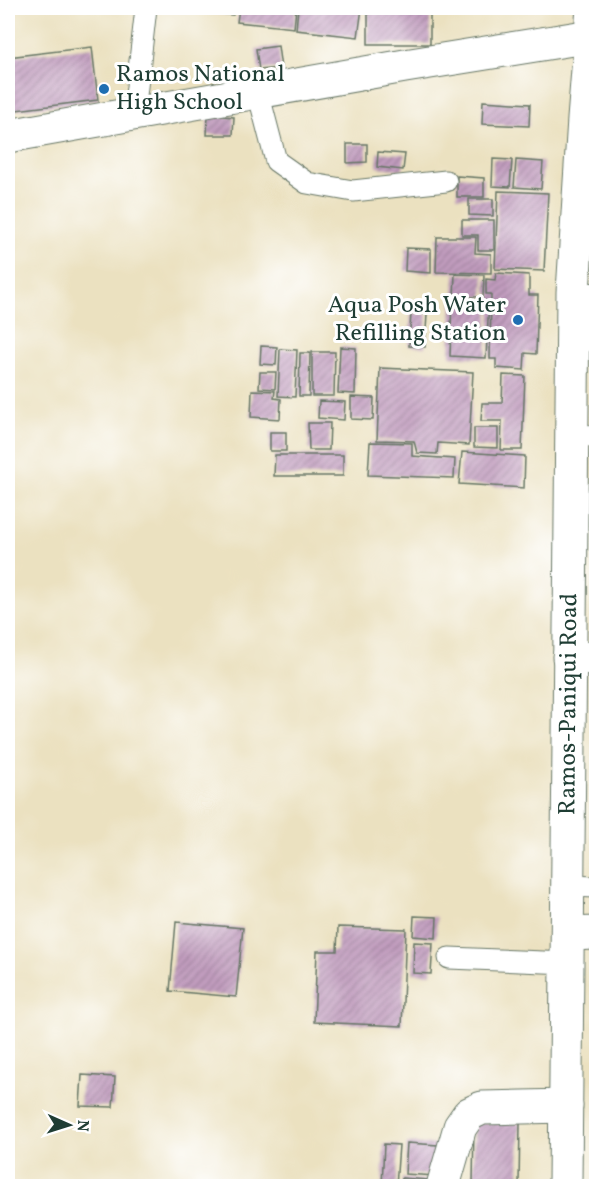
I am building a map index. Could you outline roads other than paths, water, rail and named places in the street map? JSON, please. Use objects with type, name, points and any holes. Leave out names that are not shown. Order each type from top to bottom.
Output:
[{"type":"main road","points":[[8,136],[258,92],[593,15]]},
{"type":"main road","name":"Ramos-Paniqui Road","points":[[566,1186],[566,1106],[582,886],[585,293],[593,15]]},
{"type":"main road","points":[[443,1186],[460,1127],[469,1114],[482,1108],[566,1106]]},
{"type":"lane","points":[[134,113],[146,8]]},
{"type":"lane","points":[[258,92],[276,161],[307,183],[353,191],[446,181]]},
{"type":"lane","points":[[448,958],[577,943]]},
{"type":"place","name":"Ramos National High School","points":[[104,89]]},
{"type":"place","name":"Aqua Posh Water Refilling Station","points":[[518,320]]}]
